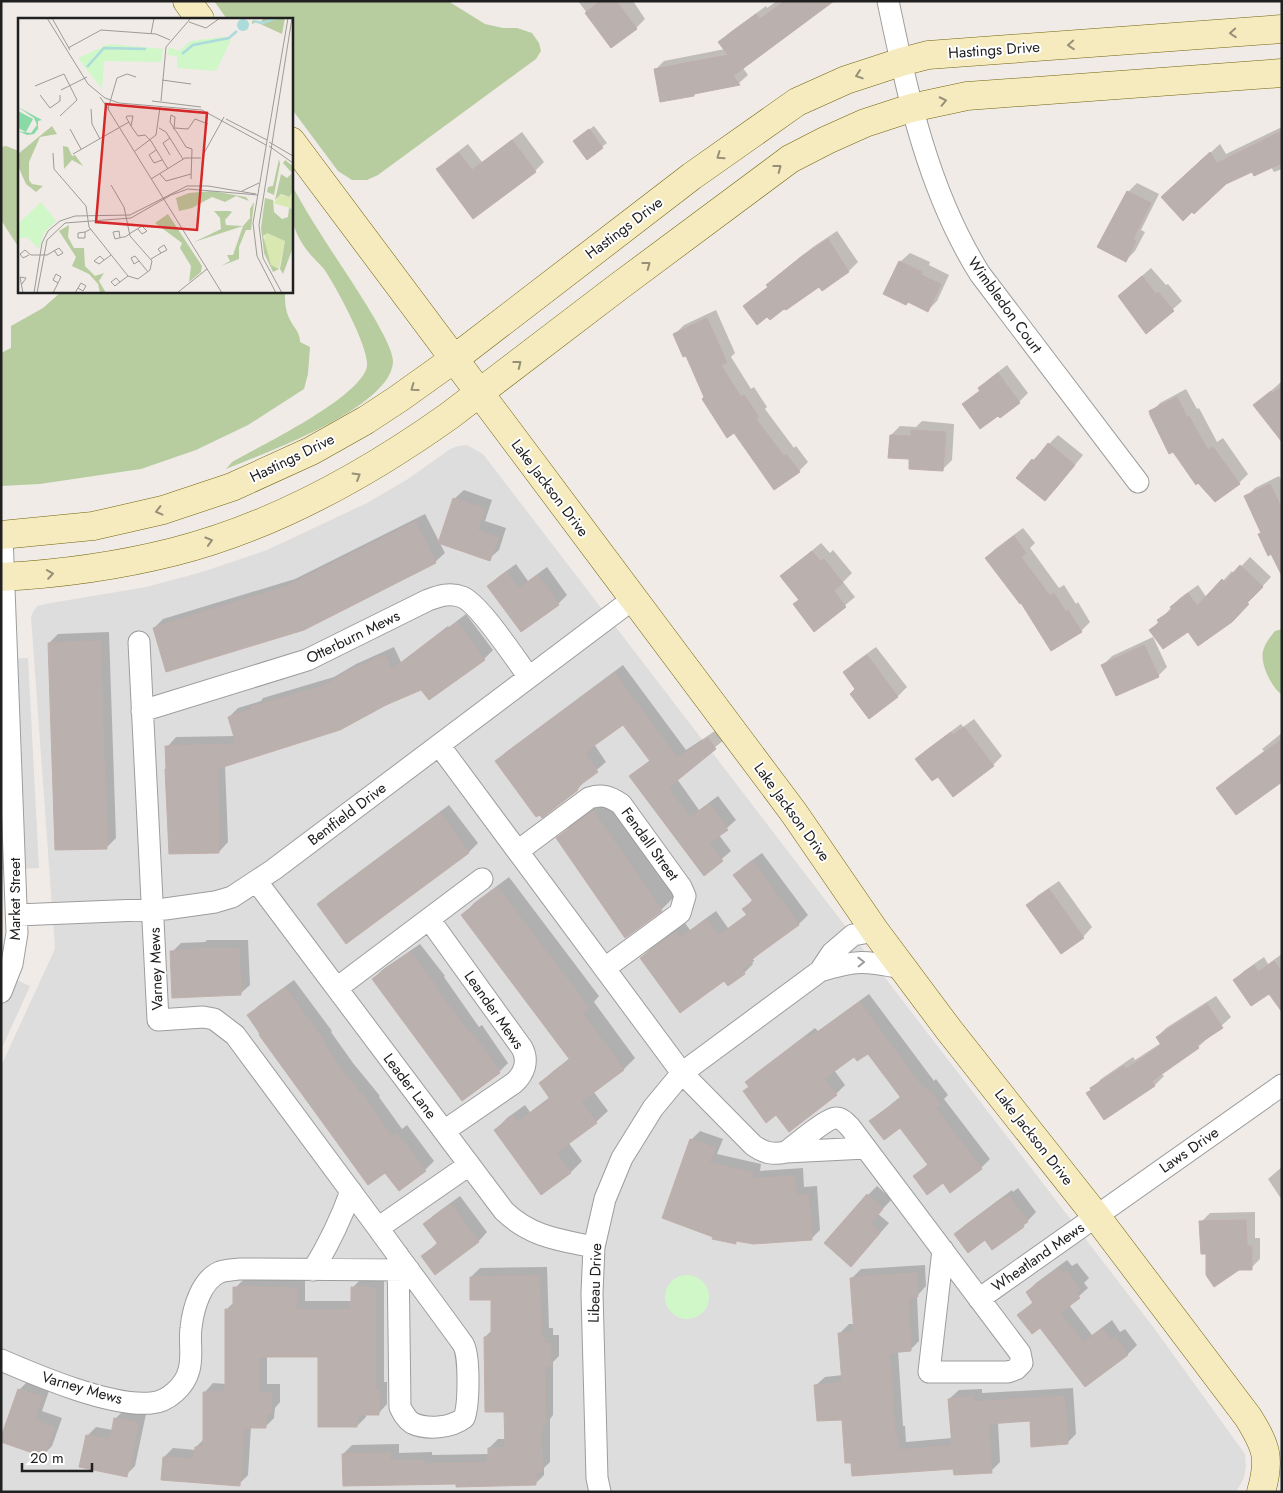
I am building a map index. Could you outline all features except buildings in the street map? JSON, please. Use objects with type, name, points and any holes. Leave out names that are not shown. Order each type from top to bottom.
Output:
[{"type":"street","points":[[187,1],[199,18]]},
{"type":"street","name":"Wimbledon Court","points":[[888,1],[911,108],[949,219],[963,247],[980,274],[1138,482]]},
{"type":"street","name":"Hastings Drive","points":[[1,535],[93,526],[163,510],[232,487],[311,451],[366,420],[454,359],[692,176],[797,102],[846,80],[928,55],[1282,29]]},
{"type":"street","points":[[2,577],[38,576],[106,566],[174,552],[226,536],[288,511],[351,479],[422,435],[480,394],[618,287],[790,159],[866,123],[911,108],[966,96],[1282,73]]},
{"type":"street","name":"Lake Jackson Drive","points":[[292,143],[794,813],[875,931],[949,1030],[1096,1216],[1248,1417],[1259,1435],[1266,1453],[1266,1477],[1261,1492]]},
{"type":"street","name":"Market Street","points":[[1,535],[17,915],[14,954],[1,992]]},
{"type":"street","name":"Otterburn Mews","points":[[142,711],[308,660],[428,600],[448,594],[464,597],[481,612],[529,677]]},
{"type":"street","name":"Bentfield Drive","points":[[17,915],[153,910],[215,902],[232,897],[257,882],[633,599]]},
{"type":"street","points":[[139,642],[153,910]]},
{"type":"street","points":[[439,745],[682,1073],[753,1145],[764,1152],[771,1153],[866,1148]]},
{"type":"street","name":"Fendall Street","points":[[518,851],[589,798],[600,795],[610,797],[621,804],[681,887],[684,896],[680,913],[605,968]]},
{"type":"street","points":[[336,988],[482,879]]},
{"type":"street","name":"Leader Lane","points":[[257,882],[504,1211],[516,1223],[542,1236],[594,1247]]},
{"type":"street","name":"Varney Mews","points":[[153,910],[158,1020],[202,1017],[214,1019],[235,1035],[378,1228],[401,1265],[466,1348],[468,1405],[464,1418],[452,1425],[427,1426],[412,1422],[406,1417],[400,1407],[401,1265]]},
{"type":"street","name":"Leander Mews","points":[[429,919],[522,1048],[526,1060],[522,1074],[514,1083],[444,1131]]},
{"type":"street","name":"Libeau Drive","points":[[820,972],[832,953],[854,935],[875,931]]},
{"type":"street","name":"Libeau Drive","points":[[596,1487],[592,1293],[594,1247],[605,1199],[622,1158],[653,1108],[682,1073],[820,972],[844,964],[858,962],[875,962],[903,968]]},
{"type":"street","name":"Laws Drive","points":[[1096,1216],[1282,1085]]},
{"type":"street","name":"Wheatland Mews","points":[[786,1152],[828,1121],[836,1118],[844,1120],[850,1126],[943,1250],[979,1299],[1020,1353],[1022,1363],[1016,1369],[1008,1372],[929,1372],[943,1250]]},
{"type":"street","points":[[378,1228],[469,1165]]},
{"type":"street","points":[[313,1270],[339,1223],[351,1191]]},
{"type":"street","name":"Wheatland Mews","points":[[979,1299],[1096,1216]]},
{"type":"street","name":"Varney Mews","points":[[1,1360],[35,1374],[100,1396],[151,1403],[162,1400],[178,1388],[189,1372],[191,1328],[196,1307],[206,1284],[215,1275],[239,1269],[313,1270],[401,1265]]},
{"type":"street","points":[[1248,1417],[1282,1462]]},
{"type":"shaded area","points":[[467,445],[483,454],[1154,1328],[1245,1454],[1246,1467],[1244,1478],[1236,1492],[1,1491],[1,1066],[55,949],[31,617],[33,612],[37,606],[45,604],[146,587],[202,572],[267,550],[367,503],[408,479],[450,449]]},
{"type":"shaded area","points":[[28,658],[39,868],[1,870],[1,659]]},
{"type":"shaded area","points":[[1,973],[30,986],[1,1050]]},
{"type":"green space","points":[[214,1],[448,1],[485,24],[503,28],[517,28],[532,33],[539,43],[541,51],[536,59],[378,175],[367,180],[352,180],[338,171],[292,109],[292,18],[226,18]]},
{"type":"green space","points":[[6,146],[18,151],[18,246],[1,220],[1,147]]},
{"type":"green space","points":[[292,186],[384,335],[391,350],[393,361],[387,378],[372,395],[350,411],[323,427],[226,469],[232,462],[286,433],[329,406],[348,392],[361,378],[367,366],[363,345],[336,288],[324,269],[300,240],[292,218]]},
{"type":"green space","points":[[61,292],[285,292],[288,316],[298,333],[300,342],[310,347],[308,374],[304,389],[248,425],[196,450],[141,469],[40,484],[1,486],[1,353],[11,348],[11,326],[43,308]]},
{"type":"green space","points":[[1282,629],[1282,695],[1270,680],[1264,666],[1263,653],[1273,633]]},
{"type":"green space","points":[[687,1275],[699,1279],[705,1285],[709,1297],[705,1309],[699,1315],[687,1319],[675,1315],[669,1309],[665,1297],[669,1285],[675,1279]]}]
